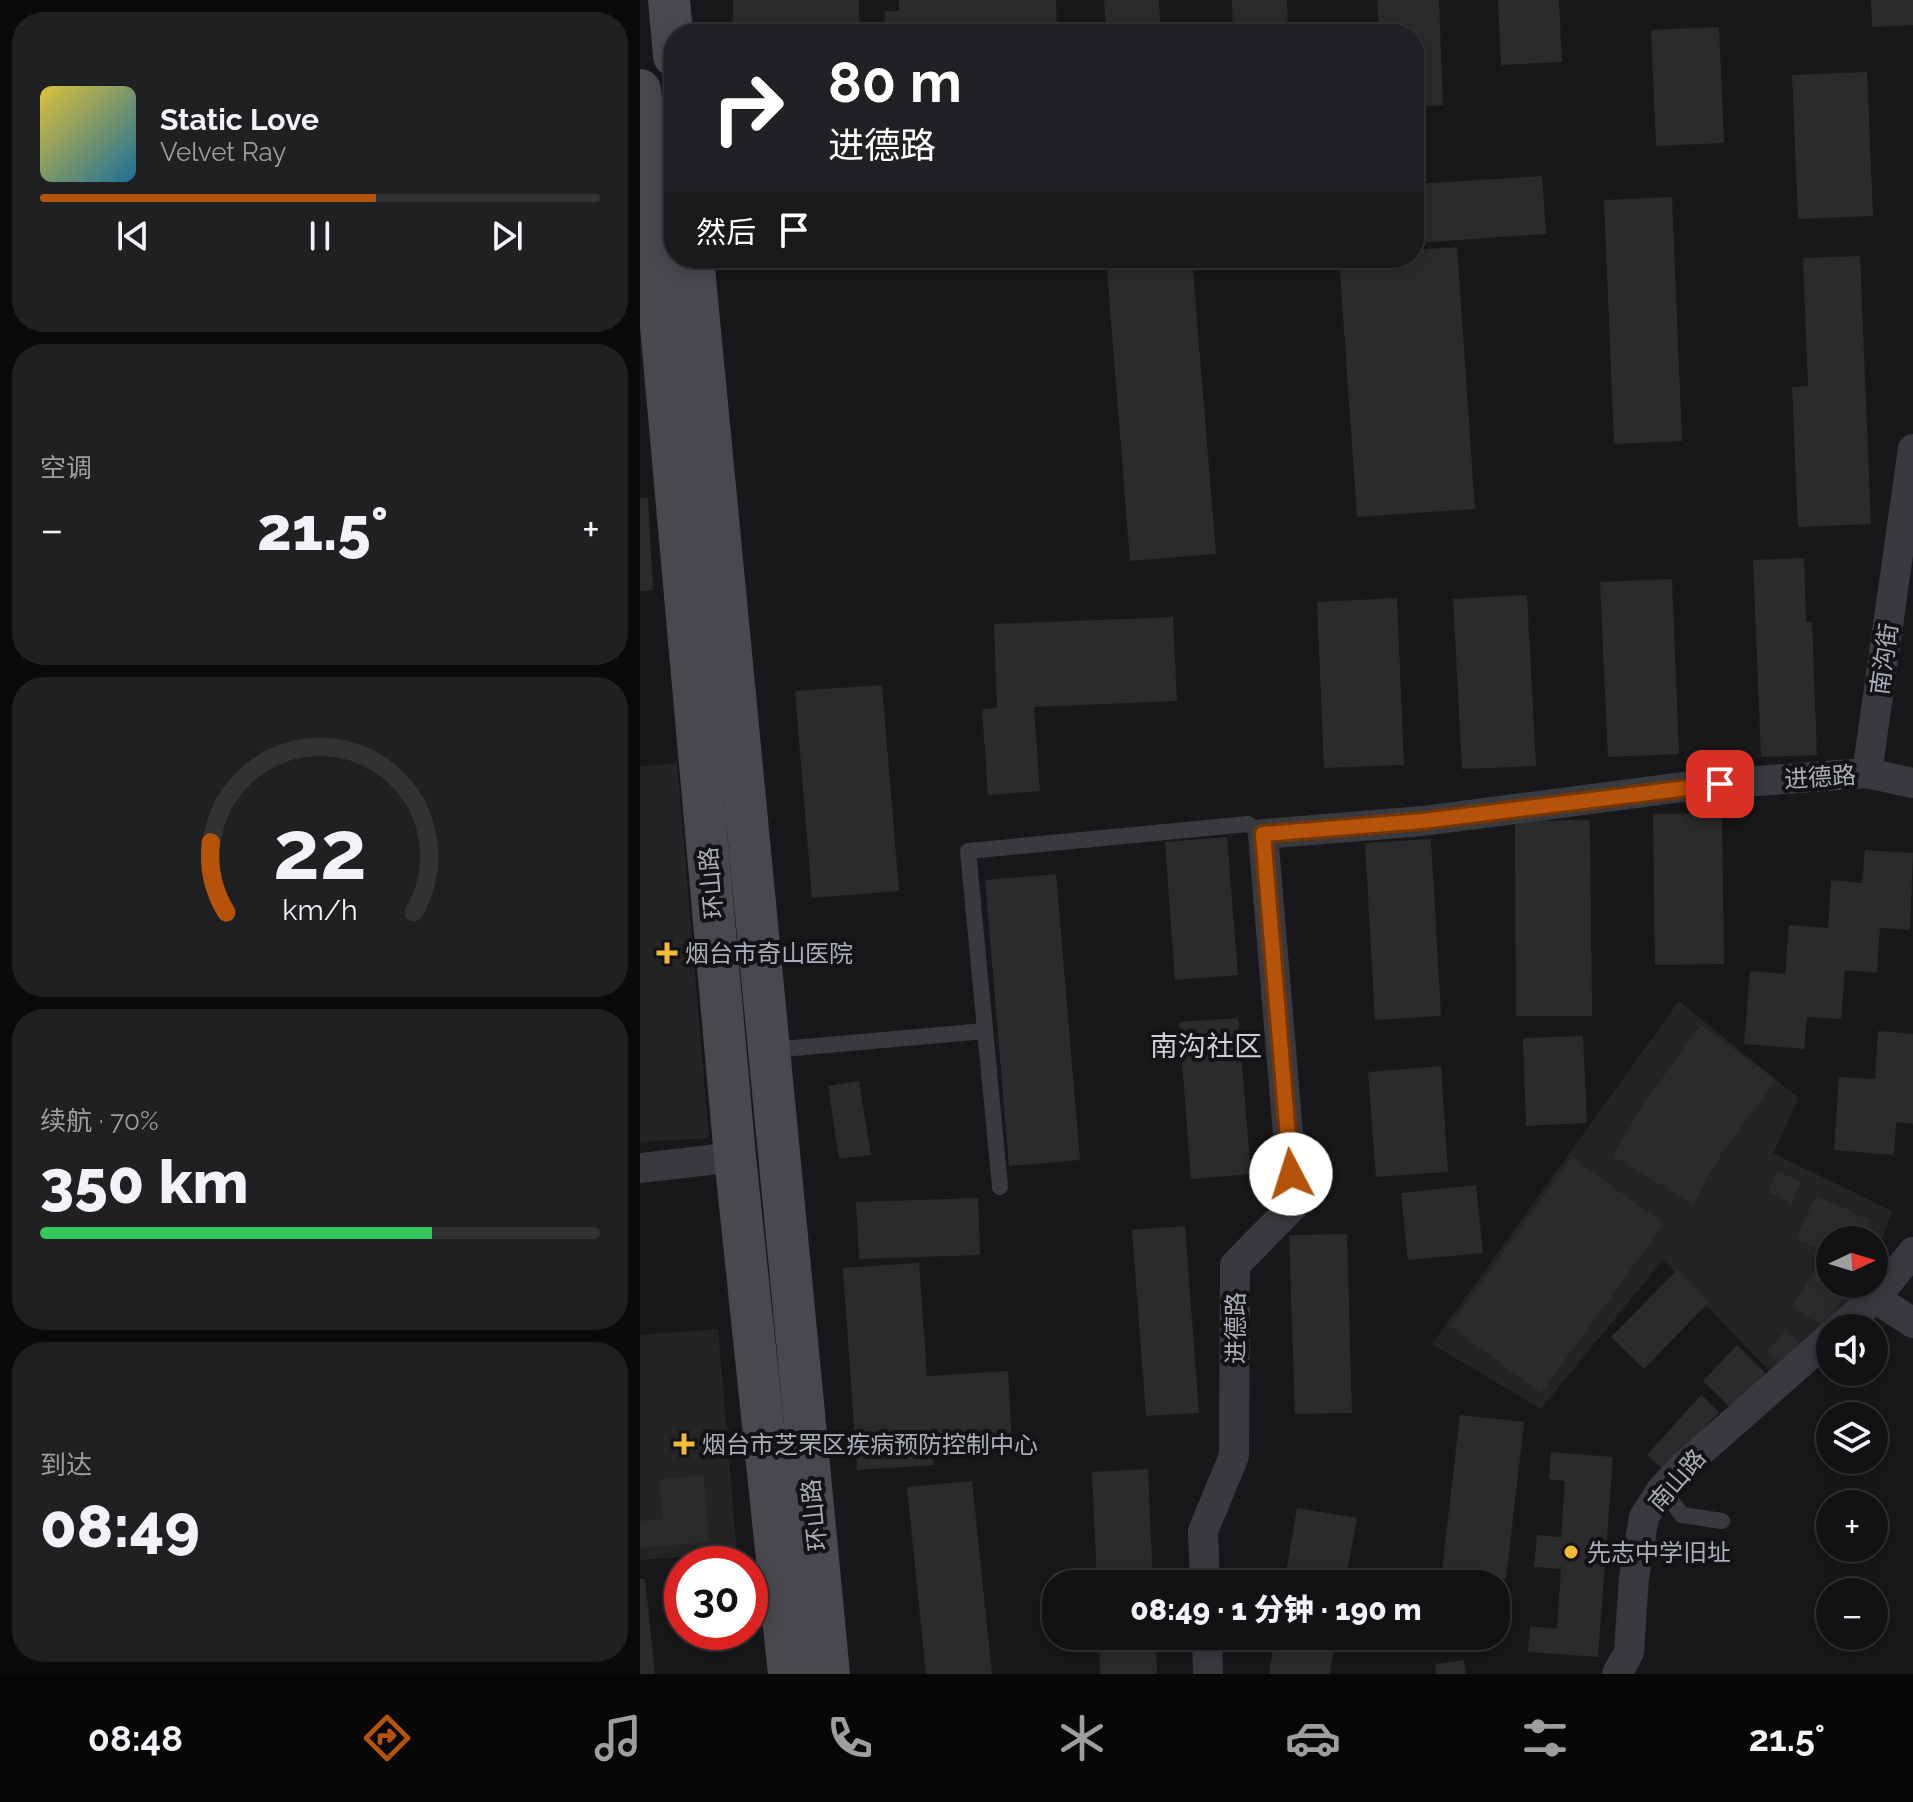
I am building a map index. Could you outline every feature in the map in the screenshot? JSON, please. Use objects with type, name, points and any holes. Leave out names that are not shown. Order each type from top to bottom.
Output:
[{"type":"main road","points":[[669,0],[671,24]]},
{"type":"main road","name":"环山路","points":[[640,90],[747,1052],[829,1674]]},
{"type":"main road","name":"环山路","points":[[694,268],[747,1052],[735,1157],[789,1674]]},
{"type":"street","name":"南沟街","points":[[1867,773],[1913,449]]},
{"type":"street","name":"进德路","points":[[1204,1570],[1203,1531],[1234,1456],[1235,1265],[1294,1205],[1263,834],[1423,821],[1690,786],[1867,773],[1913,783]]},
{"type":"street","points":[[640,1168],[735,1157]]},
{"type":"street","points":[[1888,1282],[1913,1252]]},
{"type":"street","points":[[1856,1314],[1875,1298],[1913,1323]]},
{"type":"street","name":"南山路","points":[[1617,1674],[1629,1652],[1634,1577],[1644,1517],[1662,1489],[1684,1466],[1816,1349]]},
{"type":"street","points":[[1207,1650],[1208,1674]]},
{"type":"lane","points":[[1000,1187],[968,851],[1248,824],[1263,834]]},
{"type":"lane","points":[[747,1052],[985,1031]]},
{"type":"lane","points":[[1662,1489],[1682,1515],[1722,1521]]},
{"type":"shaded area","name":"烟台市奇山医院","points":[[677,763],[709,1138],[640,1142],[640,767]]},
{"type":"shaded area","points":[[1679,1001],[1799,1098],[1773,1153],[1892,1211],[1887,1226],[1816,1226],[1816,1298],[1856,1298],[1839,1314],[1816,1314],[1816,1336],[1774,1376],[1663,1260],[1541,1409],[1432,1344]]},
{"type":"shaded area","name":"烟台市芝罘区疾病预防控制中心","points":[[718,1329],[736,1546],[664,1546],[664,1558],[640,1560],[640,1335]]},
{"type":"building","points":[[733,0],[859,0],[859,24],[733,24]]},
{"type":"building","points":[[899,0],[1056,0],[1057,24],[885,24],[885,11],[899,11]]},
{"type":"building","points":[[1104,0],[1159,0],[1160,24],[1105,24]]},
{"type":"building","points":[[1232,0],[1287,0],[1288,24],[1233,24]]},
{"type":"building","points":[[1377,0],[1439,0],[1443,105],[1424,106],[1424,24],[1378,24]]},
{"type":"building","points":[[1498,0],[1559,0],[1562,62],[1501,65]]},
{"type":"building","points":[[1871,0],[1913,0],[1913,25],[1872,27]]},
{"type":"building","points":[[1719,27],[1724,143],[1656,146],[1651,30]]},
{"type":"building","points":[[1867,72],[1873,216],[1798,219],[1792,75]]},
{"type":"building","points":[[1542,176],[1546,234],[1424,242],[1424,183]]},
{"type":"building","points":[[1672,197],[1682,441],[1614,444],[1604,200]]},
{"type":"building","points":[[1457,247],[1475,509],[1357,517],[1340,268],[1424,268],[1424,249]]},
{"type":"building","points":[[1860,256],[1871,524],[1798,527],[1792,387],[1808,386],[1803,258]]},
{"type":"building","points":[[1107,268],[1193,268],[1216,554],[1130,561]]},
{"type":"building","points":[[640,498],[648,498],[653,590],[640,591]]},
{"type":"building","points":[[1804,558],[1806,622],[1812,622],[1817,755],[1761,757],[1753,560]]},
{"type":"building","points":[[1672,579],[1679,754],[1608,757],[1600,582]]},
{"type":"building","points":[[1527,595],[1536,766],[1462,769],[1453,599]]},
{"type":"building","points":[[1397,598],[1404,765],[1324,768],[1317,602]]},
{"type":"building","points":[[1173,617],[1177,701],[1034,707],[1040,791],[988,795],[982,709],[997,708],[994,624]]},
{"type":"building","points":[[882,685],[899,891],[812,898],[795,691]]},
{"type":"building","points":[[1722,813],[1724,964],[1655,965],[1653,814]]},
{"type":"building","points":[[1590,820],[1592,1016],[1516,1016],[1515,821]]},
{"type":"building","points":[[1227,837],[1238,975],[1175,980],[1165,842]]},
{"type":"building","points":[[1431,839],[1441,1016],[1375,1020],[1365,843]]},
{"type":"building","points":[[1865,850],[1913,853],[1910,930],[1880,928],[1877,973],[1845,970],[1841,1019],[1807,1017],[1804,1049],[1744,1044],[1750,971],[1785,974],[1789,925],[1828,928],[1831,880],[1862,883]]},
{"type":"building","points":[[1056,874],[1080,1160],[1009,1166],[985,880]]},
{"type":"building","points":[[1238,1018],[1251,1174],[1191,1179],[1179,1022]]},
{"type":"building","points":[[1701,1025],[1776,1080],[1722,1153],[1693,1204],[1613,1156],[1642,1106]]},
{"type":"building","points":[[1878,1031],[1913,1034],[1913,1124],[1896,1122],[1894,1155],[1834,1150],[1839,1077],[1875,1079]]},
{"type":"building","points":[[1583,1036],[1587,1123],[1526,1126],[1523,1038]]},
{"type":"building","points":[[1441,1066],[1448,1172],[1376,1177],[1368,1072]]},
{"type":"building","points":[[859,1081],[871,1155],[839,1159],[828,1086]]},
{"type":"building","points":[[1572,1157],[1664,1224],[1541,1393],[1450,1326]]},
{"type":"building","points":[[1777,1171],[1801,1182],[1792,1203],[1768,1192]]},
{"type":"building","points":[[1476,1185],[1483,1253],[1408,1260],[1401,1193]]},
{"type":"building","points":[[1816,1196],[1871,1220],[1868,1226],[1816,1226],[1816,1248],[1796,1239]]},
{"type":"building","points":[[978,1198],[980,1255],[859,1259],[856,1202]]},
{"type":"building","points":[[1185,1226],[1199,1413],[1146,1416],[1132,1230]]},
{"type":"building","points":[[1347,1234],[1352,1413],[1295,1414],[1289,1235]]},
{"type":"building","points":[[919,1263],[927,1376],[1008,1371],[1012,1444],[932,1449],[934,1465],[857,1470],[843,1268]]},
{"type":"building","points":[[1816,1268],[1816,1298],[1843,1298],[1832,1314],[1816,1314],[1816,1322],[1792,1306]]},
{"type":"building","points":[[1677,1270],[1709,1302],[1644,1369],[1611,1337]]},
{"type":"building","points":[[1786,1330],[1799,1343],[1779,1364],[1766,1351]]},
{"type":"building","points":[[1737,1345],[1768,1376],[1734,1411],[1703,1381]]},
{"type":"building","points":[[1701,1395],[1719,1412],[1665,1471],[1647,1455]]},
{"type":"building","points":[[1460,1415],[1524,1422],[1507,1570],[1442,1570]]},
{"type":"building","name":"先志中学旧址","points":[[1551,1452],[1613,1457],[1598,1657],[1528,1652],[1530,1626],[1557,1629],[1561,1569],[1534,1567],[1537,1535],[1561,1537],[1565,1481],[1549,1479]]},
{"type":"building","points":[[1148,1469],[1152,1570],[1096,1570],[1092,1472]]},
{"type":"building","points":[[704,1475],[709,1542],[640,1548],[640,1521],[662,1519],[659,1479]]},
{"type":"building","points":[[972,1481],[992,1674],[926,1674],[907,1487]]},
{"type":"building","points":[[1297,1508],[1357,1518],[1348,1570],[1286,1570]]},
{"type":"building","points":[[640,1579],[645,1579],[655,1674],[640,1674]]},
{"type":"building","points":[[1099,1650],[1156,1650],[1157,1674],[1100,1674]]},
{"type":"building","points":[[1273,1650],[1334,1650],[1330,1674],[1269,1674]]},
{"type":"building","points":[[1464,1660],[1466,1674],[1436,1674],[1435,1664]]},
{"type":"place","name":"烟台市奇山医院","points":[[667,953]]},
{"type":"place","name":"烟台市芝罘区疾病预防控制中心","points":[[684,1444]]},
{"type":"place","name":"先志中学旧址","points":[[1571,1552]]},
{"type":"district","name":"南沟社区","points":[[1206,1046]]},
{"type":"route","points":[[1291,1174],[1263,834],[1423,821],[1720,784]]}]
